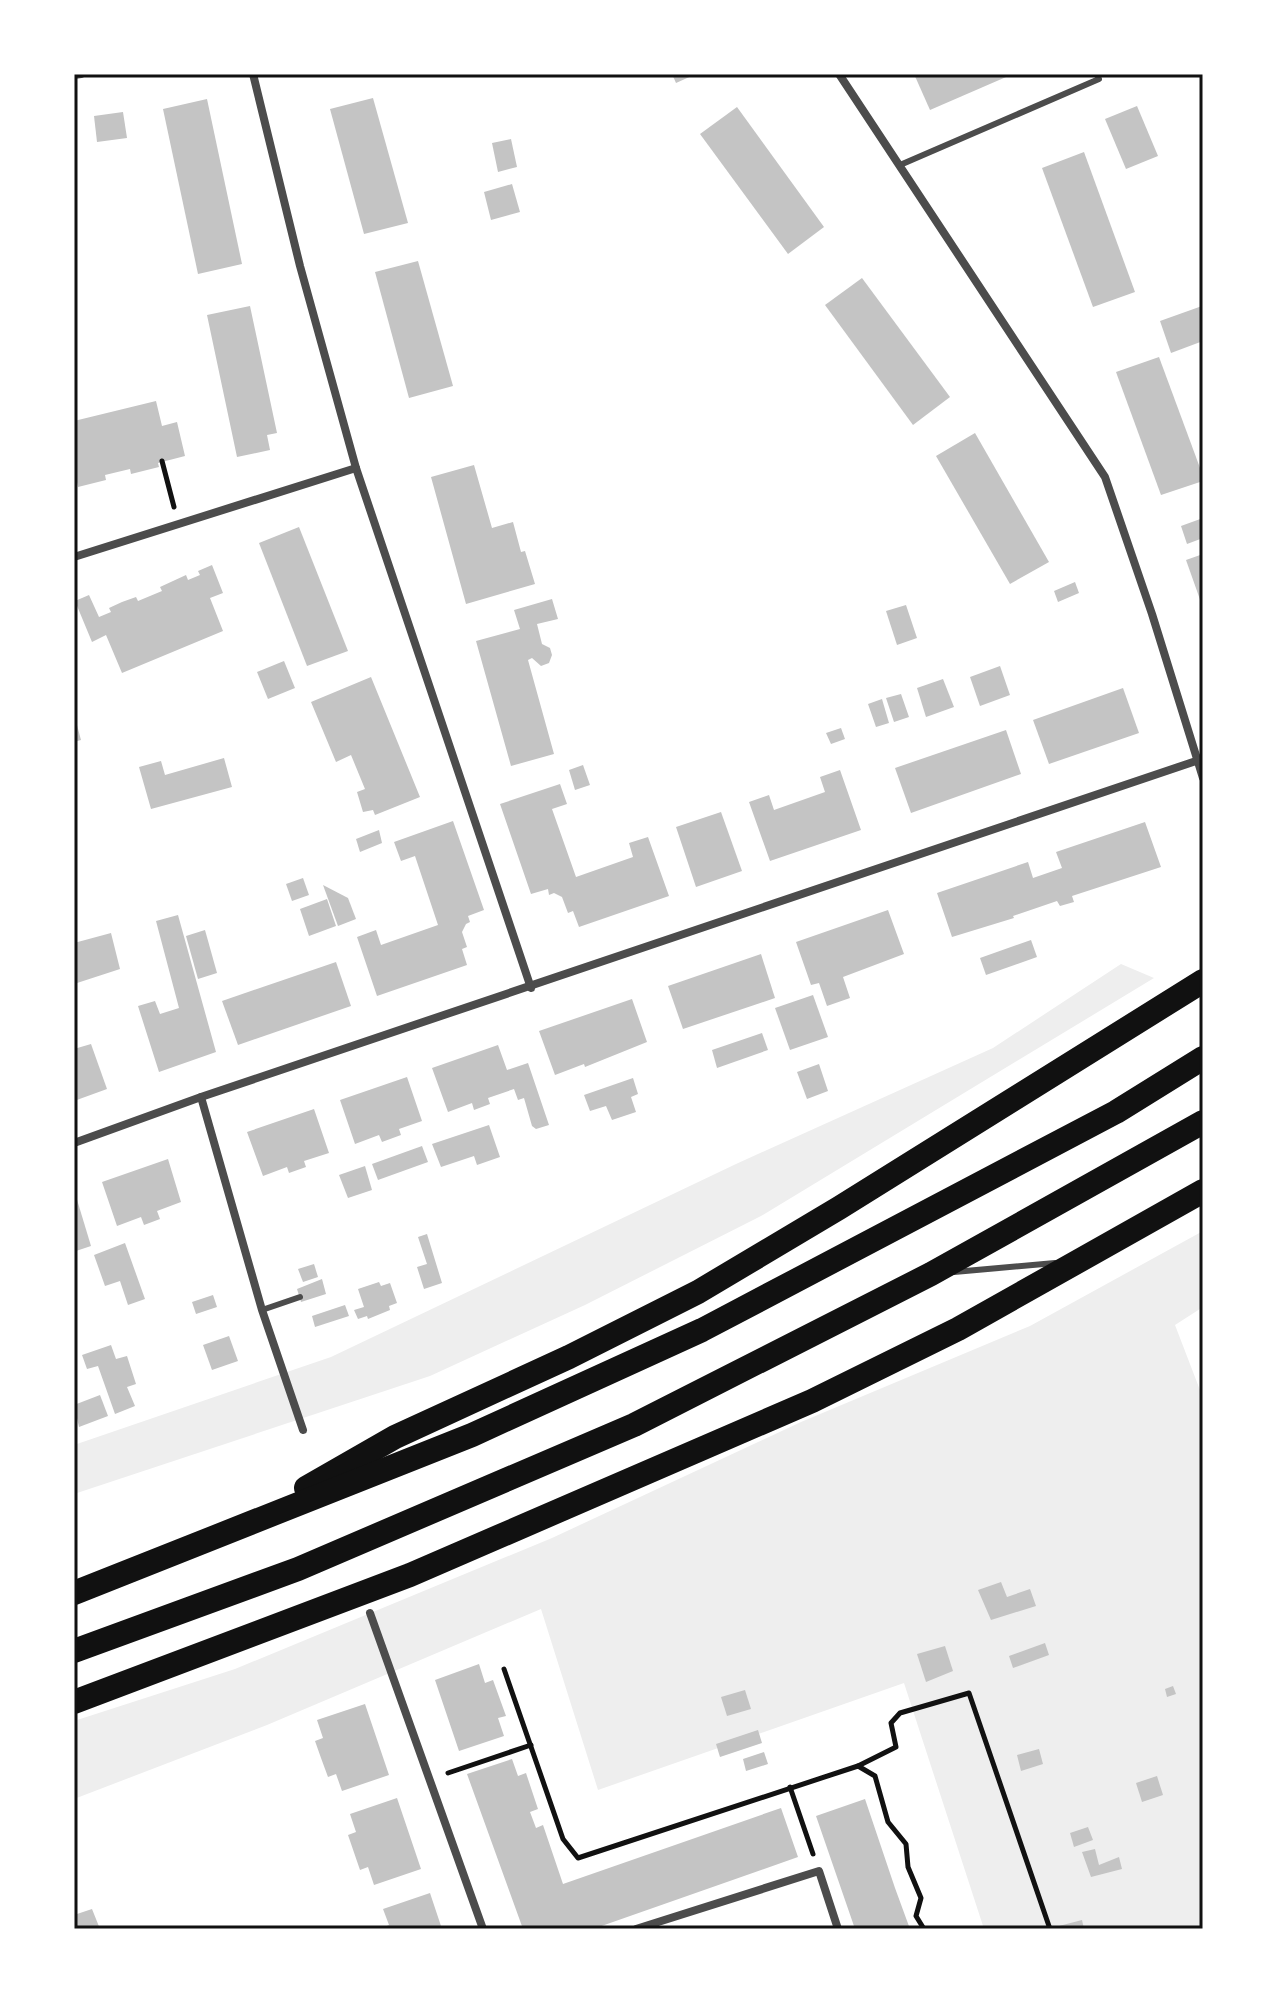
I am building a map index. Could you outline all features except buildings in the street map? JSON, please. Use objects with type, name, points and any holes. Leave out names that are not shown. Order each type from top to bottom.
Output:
[{"type":"highway","points":[[231,1531],[395,1437],[569,1357],[698,1292],[852,1201],[1203,981]]},
{"type":"highway","points":[[74,1593],[472,1435],[702,1330],[1116,1112],[1203,1058]]},
{"type":"highway","points":[[74,1651],[298,1569],[621,1431],[931,1274],[1203,1122]]},
{"type":"highway","points":[[74,1702],[410,1575],[812,1401],[958,1329],[1203,1191]]},
{"type":"street","points":[[74,75],[81,74]]},
{"type":"street","points":[[253,74],[300,266],[356,468],[531,988]]},
{"type":"street","points":[[839,74],[1105,477],[1203,778]]},
{"type":"street","points":[[74,557],[356,468]]},
{"type":"street","points":[[74,1143],[201,1097],[1199,760]]},
{"type":"street","points":[[201,1097],[262,1310],[303,1430]]},
{"type":"street","points":[[370,1613],[483,1929]]},
{"type":"street","points":[[636,1929],[819,1871],[838,1929]]},
{"type":"lane","points":[[900,165],[1099,79],[1097,74]]},
{"type":"lane","points":[[931,1274],[1079,1261]]},
{"type":"lane","points":[[262,1310],[300,1297]]},
{"type":"path","points":[[162,461],[175,512]]},
{"type":"path","points":[[504,1669],[563,1839],[578,1858],[858,1766],[896,1747],[891,1723],[900,1713],[969,1693],[1050,1929]]},
{"type":"path","points":[[429,1779],[531,1745]]},
{"type":"path","points":[[858,1766],[875,1776],[888,1822],[906,1844],[908,1867],[921,1898],[916,1916],[924,1929]]},
{"type":"path","points":[[790,1787],[819,1871]]},
{"type":"shaded area","points":[[1121,964],[1154,978],[761,1216],[585,1305],[430,1376],[74,1494],[74,1445],[331,1357],[736,1164],[993,1048]]},
{"type":"shaded area","points":[[1203,1231],[1203,1307],[1175,1325],[1203,1398],[1203,1929],[984,1929],[904,1683],[598,1790],[541,1609],[267,1725],[74,1799],[74,1721],[235,1669],[552,1538],[801,1422],[1030,1326]]}]
